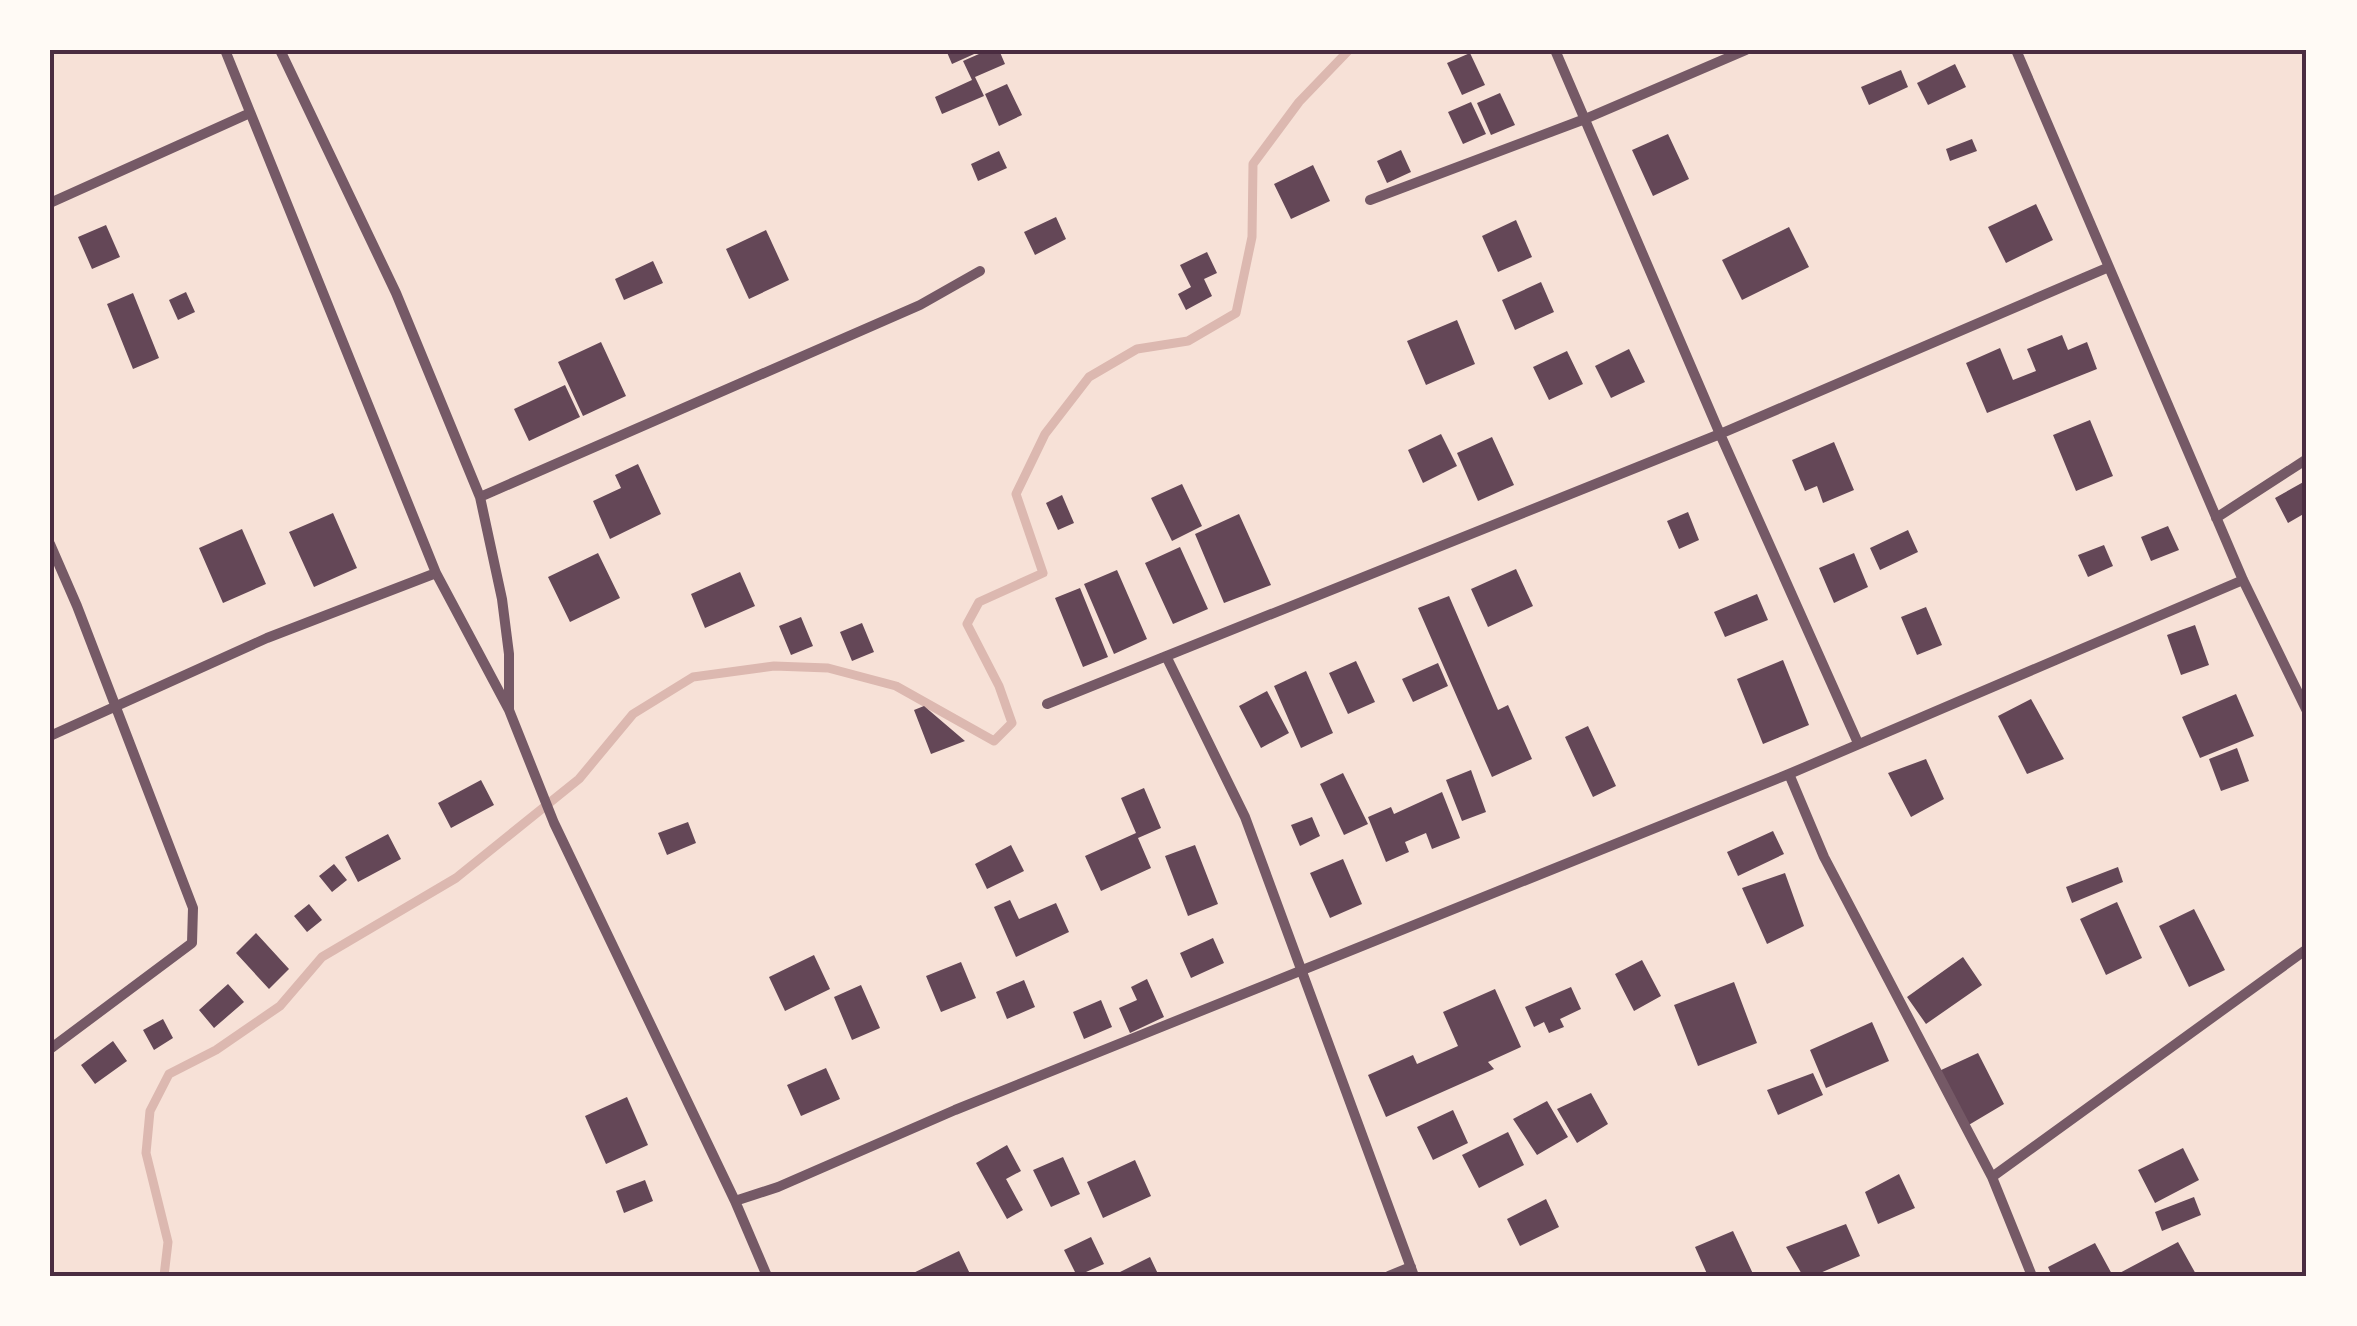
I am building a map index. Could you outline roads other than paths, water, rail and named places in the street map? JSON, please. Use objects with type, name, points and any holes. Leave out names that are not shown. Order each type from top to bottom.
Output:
[{"type":"street","points":[[224,50],[436,573],[509,710],[554,823],[767,1276]]},
{"type":"street","points":[[280,50],[396,293],[480,497],[502,599],[509,654],[509,710]]},
{"type":"street","points":[[1555,50],[1858,743]]},
{"type":"street","points":[[1370,200],[1584,120],[1746,50]]},
{"type":"street","points":[[2016,50],[2216,518],[2307,711]]},
{"type":"street","points":[[50,203],[250,113]]},
{"type":"street","points":[[1047,704],[1720,434],[2109,267]]},
{"type":"street","points":[[480,497],[920,305],[980,271]]},
{"type":"street","points":[[2216,518],[2307,459]]},
{"type":"street","points":[[50,544],[193,908],[192,942],[50,1049]]},
{"type":"street","points":[[50,736],[267,638],[436,573]]},
{"type":"street","points":[[735,1201],[778,1187],[955,1110],[1789,774],[2244,580]]},
{"type":"street","points":[[1166,656],[1244,817],[1412,1272],[1389,1276]]},
{"type":"street","points":[[1789,774],[1824,857],[1992,1177],[2032,1276]]},
{"type":"street","points":[[1992,1177],[2307,949]]},
{"type":"waterway","points":[[164,1276],[168,1242],[146,1153],[150,1111],[169,1074],[216,1050],[280,1006],[322,957],[456,878],[579,779],[633,714],[693,677],[774,666],[828,668],[896,686],[994,741],[1012,723],[999,686],[967,624],[979,602],[1043,573],[1016,494],[1045,434],[1089,377],[1137,349],[1188,341],[1236,313],[1252,237],[1253,164],[1299,102],[1349,50]]}]
